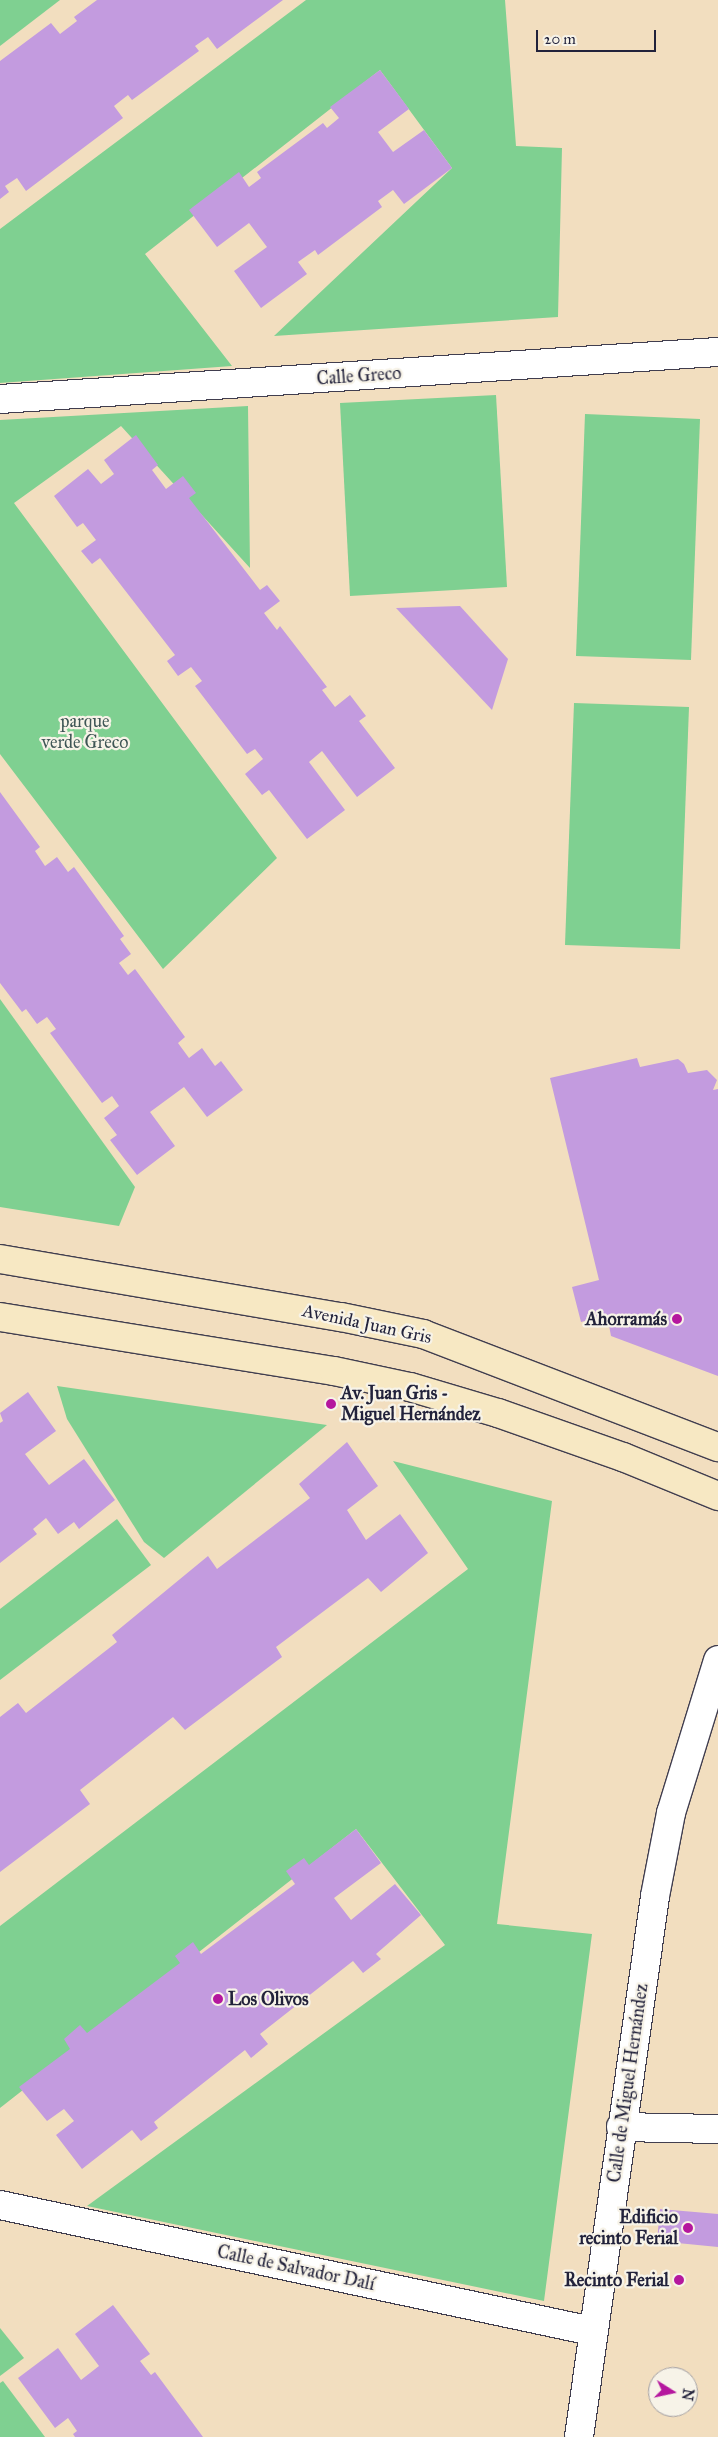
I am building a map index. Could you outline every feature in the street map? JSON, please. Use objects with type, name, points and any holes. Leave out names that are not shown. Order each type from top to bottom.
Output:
[{"type":"street","name":"Calle Greco","points":[[0,399],[718,352]]},
{"type":"street","name":"Avenida Juan Gris","points":[[0,1259],[341,1316],[423,1334],[718,1447]]},
{"type":"street","points":[[0,1317],[334,1371],[410,1387],[605,1451],[718,1496]]},
{"type":"street","name":"Calle de Miguel Hernández","points":[[579,2437],[592,2331],[605,2257],[621,2127],[655,1896],[671,1813],[718,1660]]},
{"type":"street","points":[[695,1733],[718,1708]]},
{"type":"street","points":[[621,2127],[718,2129]]},
{"type":"street","name":"Calle de Salvador Dalí","points":[[0,2205],[592,2331]]},
{"type":"green space","points":[[0,0],[60,0],[0,46]]},
{"type":"green space","points":[[306,0],[505,0],[516,146],[562,148],[558,317],[274,336],[452,168],[380,70],[145,254],[232,366],[0,383],[0,229]]},
{"type":"green space","points":[[496,395],[507,587],[350,596],[340,403]]},
{"type":"green space","name":"parque verde Greco","points":[[248,406],[250,568],[121,426],[14,503],[277,858],[163,969],[0,754],[0,420]]},
{"type":"green space","points":[[585,414],[700,419],[691,660],[576,656]]},
{"type":"green space","points":[[574,703],[689,707],[680,949],[565,945]]},
{"type":"green space","points":[[0,999],[135,1187],[119,1226],[0,1207]]},
{"type":"green space","points":[[57,1386],[327,1425],[164,1558],[144,1542],[67,1419]]},
{"type":"green space","points":[[393,1461],[552,1501],[497,1924],[592,1934],[544,2301],[87,2206],[445,1945],[356,1829],[0,2108],[0,1926],[468,1569]]},
{"type":"green space","points":[[117,1519],[151,1565],[0,1680],[0,1609]]},
{"type":"green space","points":[[0,2328],[24,2358],[0,2376]]},
{"type":"green space","points":[[3,2381],[45,2437],[0,2437],[0,2383]]},
{"type":"building","points":[[97,0],[283,0],[217,49],[208,37],[195,46],[199,51],[132,100],[128,95],[114,106],[123,118],[26,191],[17,178],[5,186],[9,192],[0,199],[0,61],[51,23],[60,34],[77,21],[74,17]]},
{"type":"building","points":[[380,70],[409,109],[378,132],[393,152],[424,130],[452,168],[404,204],[393,190],[378,201],[382,207],[318,255],[315,250],[298,262],[307,274],[261,308],[234,271],[267,247],[249,223],[217,247],[189,210],[239,172],[249,187],[261,178],[257,172],[323,123],[327,128],[339,118],[330,107]]},
{"type":"building","points":[[136,435],[158,465],[152,470],[166,489],[183,476],[196,493],[189,498],[260,590],[267,585],[280,601],[264,613],[277,630],[280,626],[327,687],[322,690],[335,707],[350,695],[366,716],[359,721],[395,768],[357,797],[322,751],[309,762],[345,810],[307,839],[269,790],[262,795],[245,774],[263,759],[255,749],[247,754],[195,686],[202,681],[191,667],[178,676],[167,661],[175,655],[100,558],[92,564],[81,551],[96,540],[83,523],[77,527],[54,496],[88,469],[101,484],[114,474],[104,460]]},
{"type":"building","points":[[460,606],[508,659],[492,710],[396,608]]},
{"type":"building","points":[[0,792],[40,847],[35,851],[45,866],[57,857],[68,872],[74,867],[124,936],[120,939],[131,954],[119,963],[128,975],[135,969],[185,1037],[178,1043],[189,1058],[202,1048],[215,1066],[221,1061],[243,1090],[207,1117],[184,1087],[150,1112],[175,1146],[137,1175],[110,1140],[117,1135],[104,1118],[119,1106],[112,1096],[102,1103],[50,1033],[56,1029],[47,1017],[37,1024],[26,1009],[22,1012],[0,983]]},
{"type":"building","points":[[637,1058],[640,1067],[678,1059],[684,1064],[688,1073],[707,1070],[717,1080],[713,1090],[718,1089],[718,1376],[611,1336],[607,1315],[581,1322],[572,1287],[599,1280],[550,1078]]},
{"type":"building","points":[[28,1392],[56,1431],[25,1454],[49,1485],[84,1459],[115,1500],[79,1529],[74,1522],[58,1534],[46,1518],[33,1529],[37,1534],[0,1563],[0,1423],[3,1421],[0,1413]]},
{"type":"building","points":[[347,1442],[378,1486],[347,1510],[366,1540],[400,1514],[428,1553],[381,1592],[368,1578],[276,1647],[282,1657],[185,1730],[173,1717],[80,1790],[90,1804],[0,1872],[0,1717],[18,1703],[26,1713],[117,1642],[112,1635],[208,1556],[217,1569],[310,1498],[299,1484]]},
{"type":"building","name":"Los Olivos","points":[[356,1829],[381,1863],[334,1898],[351,1920],[395,1884],[421,1915],[376,1954],[381,1959],[363,1973],[353,1961],[260,2034],[268,2044],[251,2058],[245,2050],[154,2122],[158,2128],[141,2141],[132,2130],[82,2169],[56,2135],[74,2121],[64,2109],[47,2121],[19,2087],[70,2049],[64,2039],[80,2025],[87,2033],[180,1963],[175,1956],[193,1942],[201,1954],[295,1884],[286,1871],[304,1858],[309,1865]]},
{"type":"building","name":"Edificio recinto Ferial","points":[[660,2209],[718,2214],[718,2247],[657,2241]]},
{"type":"building","points":[[113,2305],[150,2354],[140,2361],[151,2375],[155,2372],[203,2437],[75,2437],[73,2434],[77,2431],[68,2418],[55,2428],[18,2378],[58,2348],[81,2380],[99,2366],[75,2334]]},
{"type":"place","name":"Ahorramás","points":[[677,1319]]},
{"type":"place","name":"Av. Juan Gris - Miguel Hernández","points":[[331,1404]]},
{"type":"place","name":"Los Olivos","points":[[218,1999]]},
{"type":"place","name":"Edificio recinto Ferial","points":[[688,2228]]},
{"type":"place","name":"Recinto Ferial","points":[[679,2280]]}]
